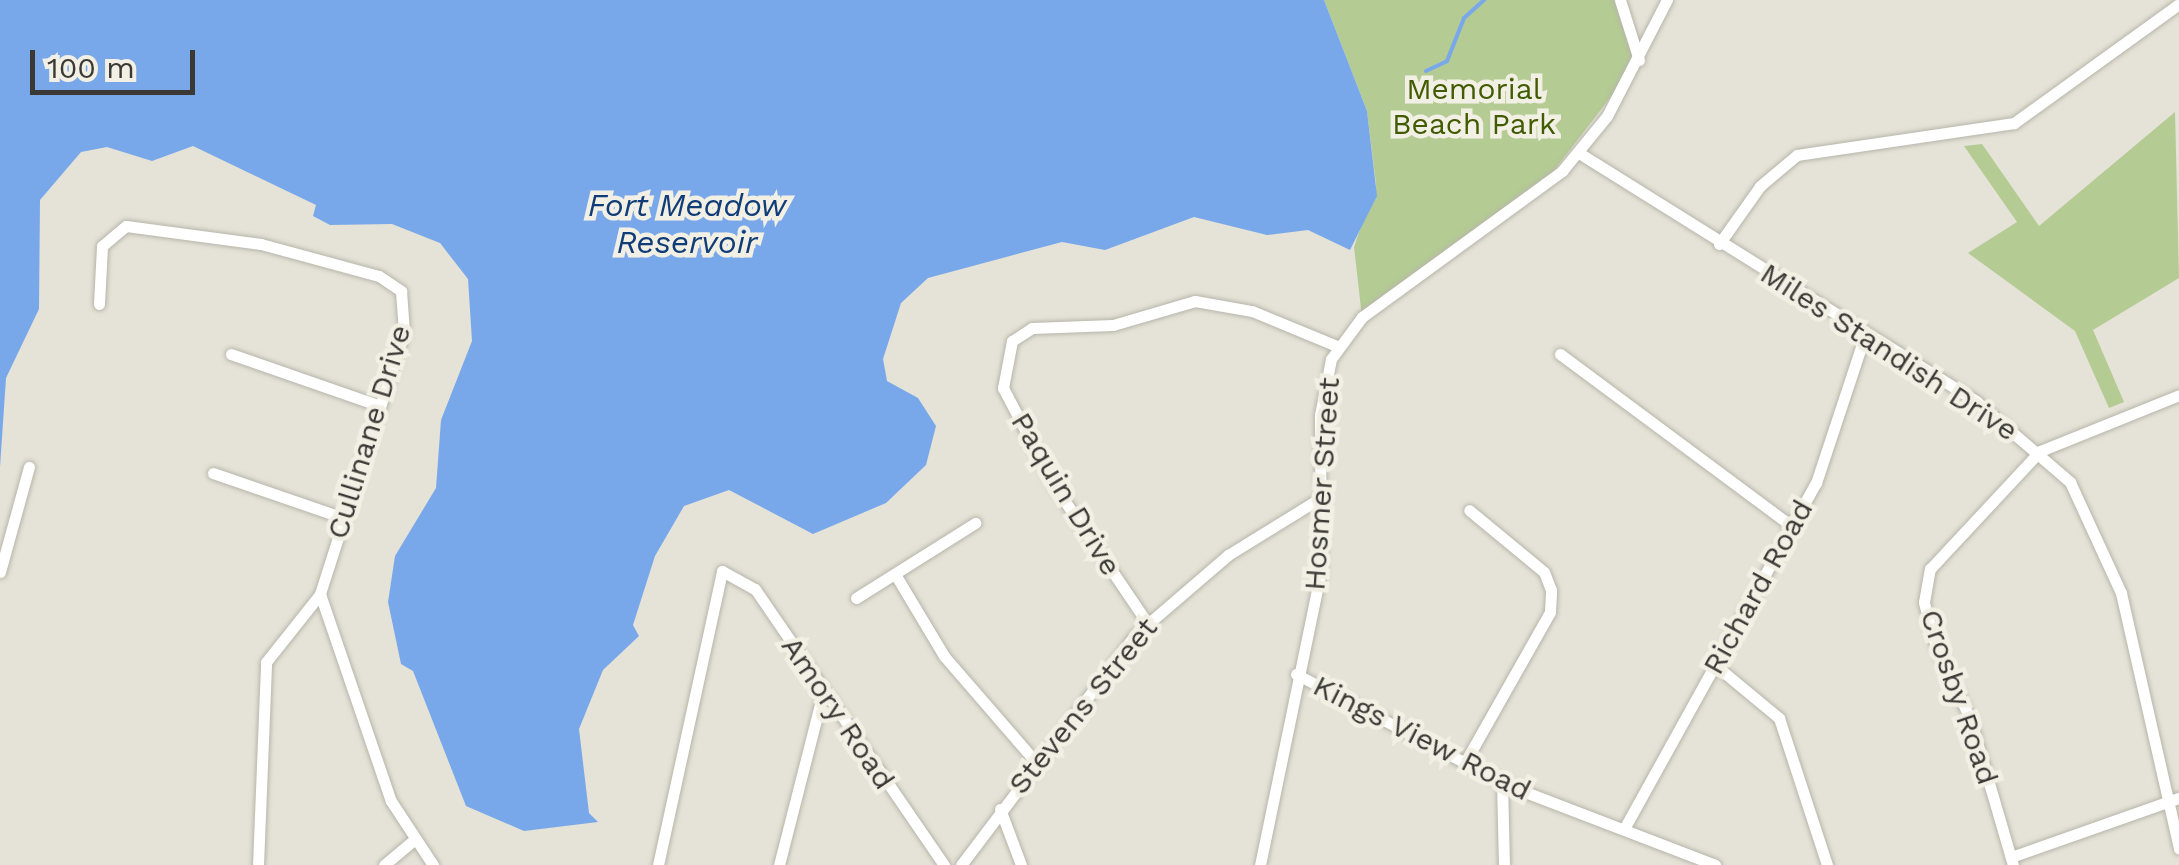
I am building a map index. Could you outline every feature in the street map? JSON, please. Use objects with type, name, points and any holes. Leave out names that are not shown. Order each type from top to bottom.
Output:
[{"type":"street","points":[[1620,0],[1639,60]]},
{"type":"street","name":"Hosmer Street","points":[[1260,865],[1296,674],[1321,570],[1321,397],[1337,346],[1362,317],[1519,210],[1579,153],[1639,60],[1667,0]]},
{"type":"street","points":[[1719,244],[1760,186],[1796,155],[2014,124],[2179,4]]},
{"type":"street","name":"Miles Standish Drive","points":[[1579,153],[2040,452],[2083,502],[2121,593],[2179,848]]},
{"type":"street","name":"Cullinane Drive","points":[[99,304],[102,246],[119,226],[244,240],[388,279],[406,321],[320,594]]},
{"type":"street","name":"Paquin Drive","points":[[1148,624],[1054,486],[1003,388],[1012,341],[1032,328],[1113,325],[1195,301],[1252,311],[1337,346]]},
{"type":"street","name":"Richard Road","points":[[1626,826],[1792,526],[1830,446],[1865,336]]},
{"type":"street","points":[[232,354],[380,406]]},
{"type":"street","points":[[1560,354],[1792,526]]},
{"type":"street","points":[[2040,452],[2179,395]]},
{"type":"street","name":"Crosby Road","points":[[2012,861],[1924,602],[1930,570],[2040,452]]},
{"type":"street","points":[[0,572],[28,468]]},
{"type":"street","points":[[212,473],[342,517]]},
{"type":"street","name":"Stevens Street","points":[[961,865],[1035,761],[1148,624],[1248,540],[1322,496]]},
{"type":"street","points":[[1464,764],[1550,612],[1551,590],[1544,572],[1469,510]]},
{"type":"street","points":[[856,598],[974,524]]},
{"type":"street","name":"Amory Road","points":[[658,865],[714,583],[727,572],[755,589],[944,865]]},
{"type":"street","points":[[895,574],[944,656],[1035,761]]},
{"type":"street","points":[[320,594],[411,842],[433,865]]},
{"type":"street","points":[[258,865],[266,662],[320,594]]},
{"type":"street","points":[[1715,666],[1779,718],[1827,865]]},
{"type":"street","name":"Kings View Road","points":[[1296,674],[1502,782],[1626,826],[1715,865]]},
{"type":"street","points":[[780,865],[823,692]]},
{"type":"street","points":[[1502,782],[1504,865]]},
{"type":"street","points":[[2012,861],[2179,798]]},
{"type":"street","points":[[1000,809],[1021,865]]},
{"type":"street","points":[[384,865],[411,842]]},
{"type":"green space","name":"Memorial Beach Park","points":[[1324,0],[1620,0],[1639,60],[1533,198],[1362,317],[1354,247],[1376,184],[1367,111]]},
{"type":"green space","points":[[2175,112],[2179,278],[2093,330],[2124,402],[2109,408],[2075,331],[1968,253],[2017,222],[1964,146],[1982,144],[2039,226]]},
{"type":"water","name":"Fort Meadow Reservoir","points":[[0,0],[1324,0],[1367,111],[1377,196],[1350,250],[1308,230],[1267,235],[1194,217],[1105,250],[1062,242],[928,278],[901,303],[883,359],[887,381],[918,398],[936,426],[926,465],[886,503],[813,534],[729,490],[684,506],[655,556],[633,625],[639,636],[603,670],[579,729],[589,813],[598,822],[524,831],[466,806],[413,671],[401,664],[388,602],[395,556],[436,488],[441,420],[472,341],[468,279],[440,243],[392,224],[330,225],[313,216],[316,205],[193,146],[152,161],[107,147],[81,152],[40,200],[39,309],[6,378],[0,467]]},
{"type":"waterway","points":[[1426,71],[1447,61],[1464,18],[1484,0]]}]
